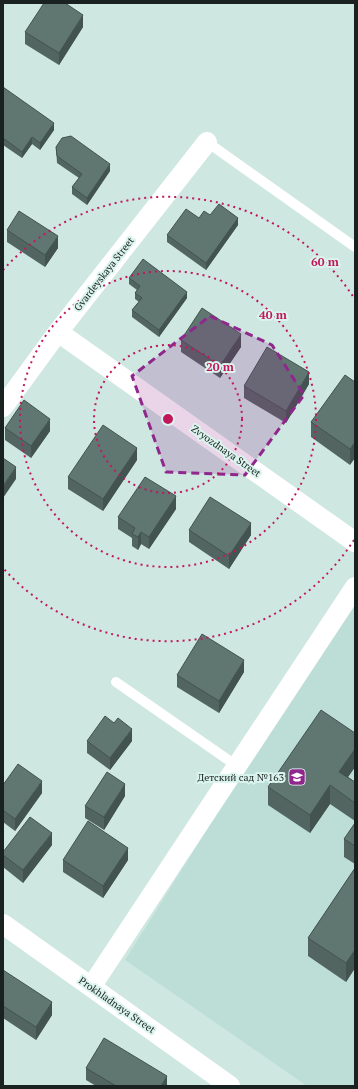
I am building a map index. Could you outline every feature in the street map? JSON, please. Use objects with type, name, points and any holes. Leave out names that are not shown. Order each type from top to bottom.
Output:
[{"type":"street","name":"Gvardeyskaya Street","points":[[3,407],[58,332],[207,142]]},
{"type":"street","name":"Zvyozdnaya Street","points":[[58,332],[355,542]]},
{"type":"street","points":[[91,987],[355,587]]},
{"type":"street","name":"Prokhladnaya Street","points":[[3,924],[230,1086]]},
{"type":"lane","points":[[207,142],[355,247]]},
{"type":"lane","points":[[116,682],[237,766]]},
{"type":"highlighted area","points":[[210,316],[272,345],[304,395],[245,475],[166,472],[132,376]]},
{"type":"shaded area","name":"Детский cад №163","points":[[355,594],[355,1086],[307,1086],[125,960]]},
{"type":"building","points":[[44,3],[65,3],[83,15],[59,53],[25,32]]},
{"type":"building","points":[[3,87],[54,123],[40,143],[32,137],[22,152],[3,138]]},
{"type":"building","points":[[71,136],[110,164],[87,198],[72,187],[82,174],[57,156],[56,147],[62,138]]},
{"type":"building","points":[[219,204],[238,218],[206,263],[167,235],[186,209],[199,218],[204,211],[210,215]]},
{"type":"building","points":[[19,211],[58,236],[45,255],[7,230]]},
{"type":"building","points":[[143,259],[187,292],[159,330],[132,310],[142,298],[135,293],[140,286],[129,278]]},
{"type":"building","points":[[202,308],[241,334],[220,366],[181,340]]},
{"type":"building","points":[[267,347],[309,372],[286,411],[244,386]]},
{"type":"building","points":[[345,375],[355,382],[355,442],[350,449],[311,422]]},
{"type":"building","points":[[24,400],[50,419],[31,446],[5,428]]},
{"type":"building","points":[[103,425],[137,448],[103,499],[68,477]]},
{"type":"building","points":[[3,458],[16,467],[3,486]]},
{"type":"building","points":[[145,477],[176,496],[149,537],[141,532],[138,537],[132,534],[135,528],[118,517]]},
{"type":"building","points":[[210,497],[251,523],[229,556],[189,530]]},
{"type":"building","points":[[202,634],[244,660],[219,701],[177,675]]},
{"type":"building","points":[[321,710],[355,733],[355,749],[339,772],[355,782],[355,803],[330,785],[310,815],[268,787]]},
{"type":"building","points":[[105,716],[114,723],[118,718],[132,729],[110,758],[87,741]]},
{"type":"building","points":[[18,764],[42,781],[15,819],[3,810],[3,785]]},
{"type":"building","points":[[107,772],[125,784],[104,817],[85,806]]},
{"type":"building","points":[[30,817],[52,833],[23,870],[3,855],[3,852]]},
{"type":"building","points":[[88,821],[128,848],[103,886],[63,860]]},
{"type":"building","points":[[355,823],[355,846],[344,839]]},
{"type":"building","points":[[355,868],[355,950],[346,963],[308,938]]},
{"type":"building","points":[[3,970],[52,1002],[36,1027],[3,1006]]},
{"type":"building","points":[[104,1038],[167,1076],[161,1086],[116,1086],[86,1068]]},
{"type":"place","name":"Детский cад №163","points":[[297,777]]}]
